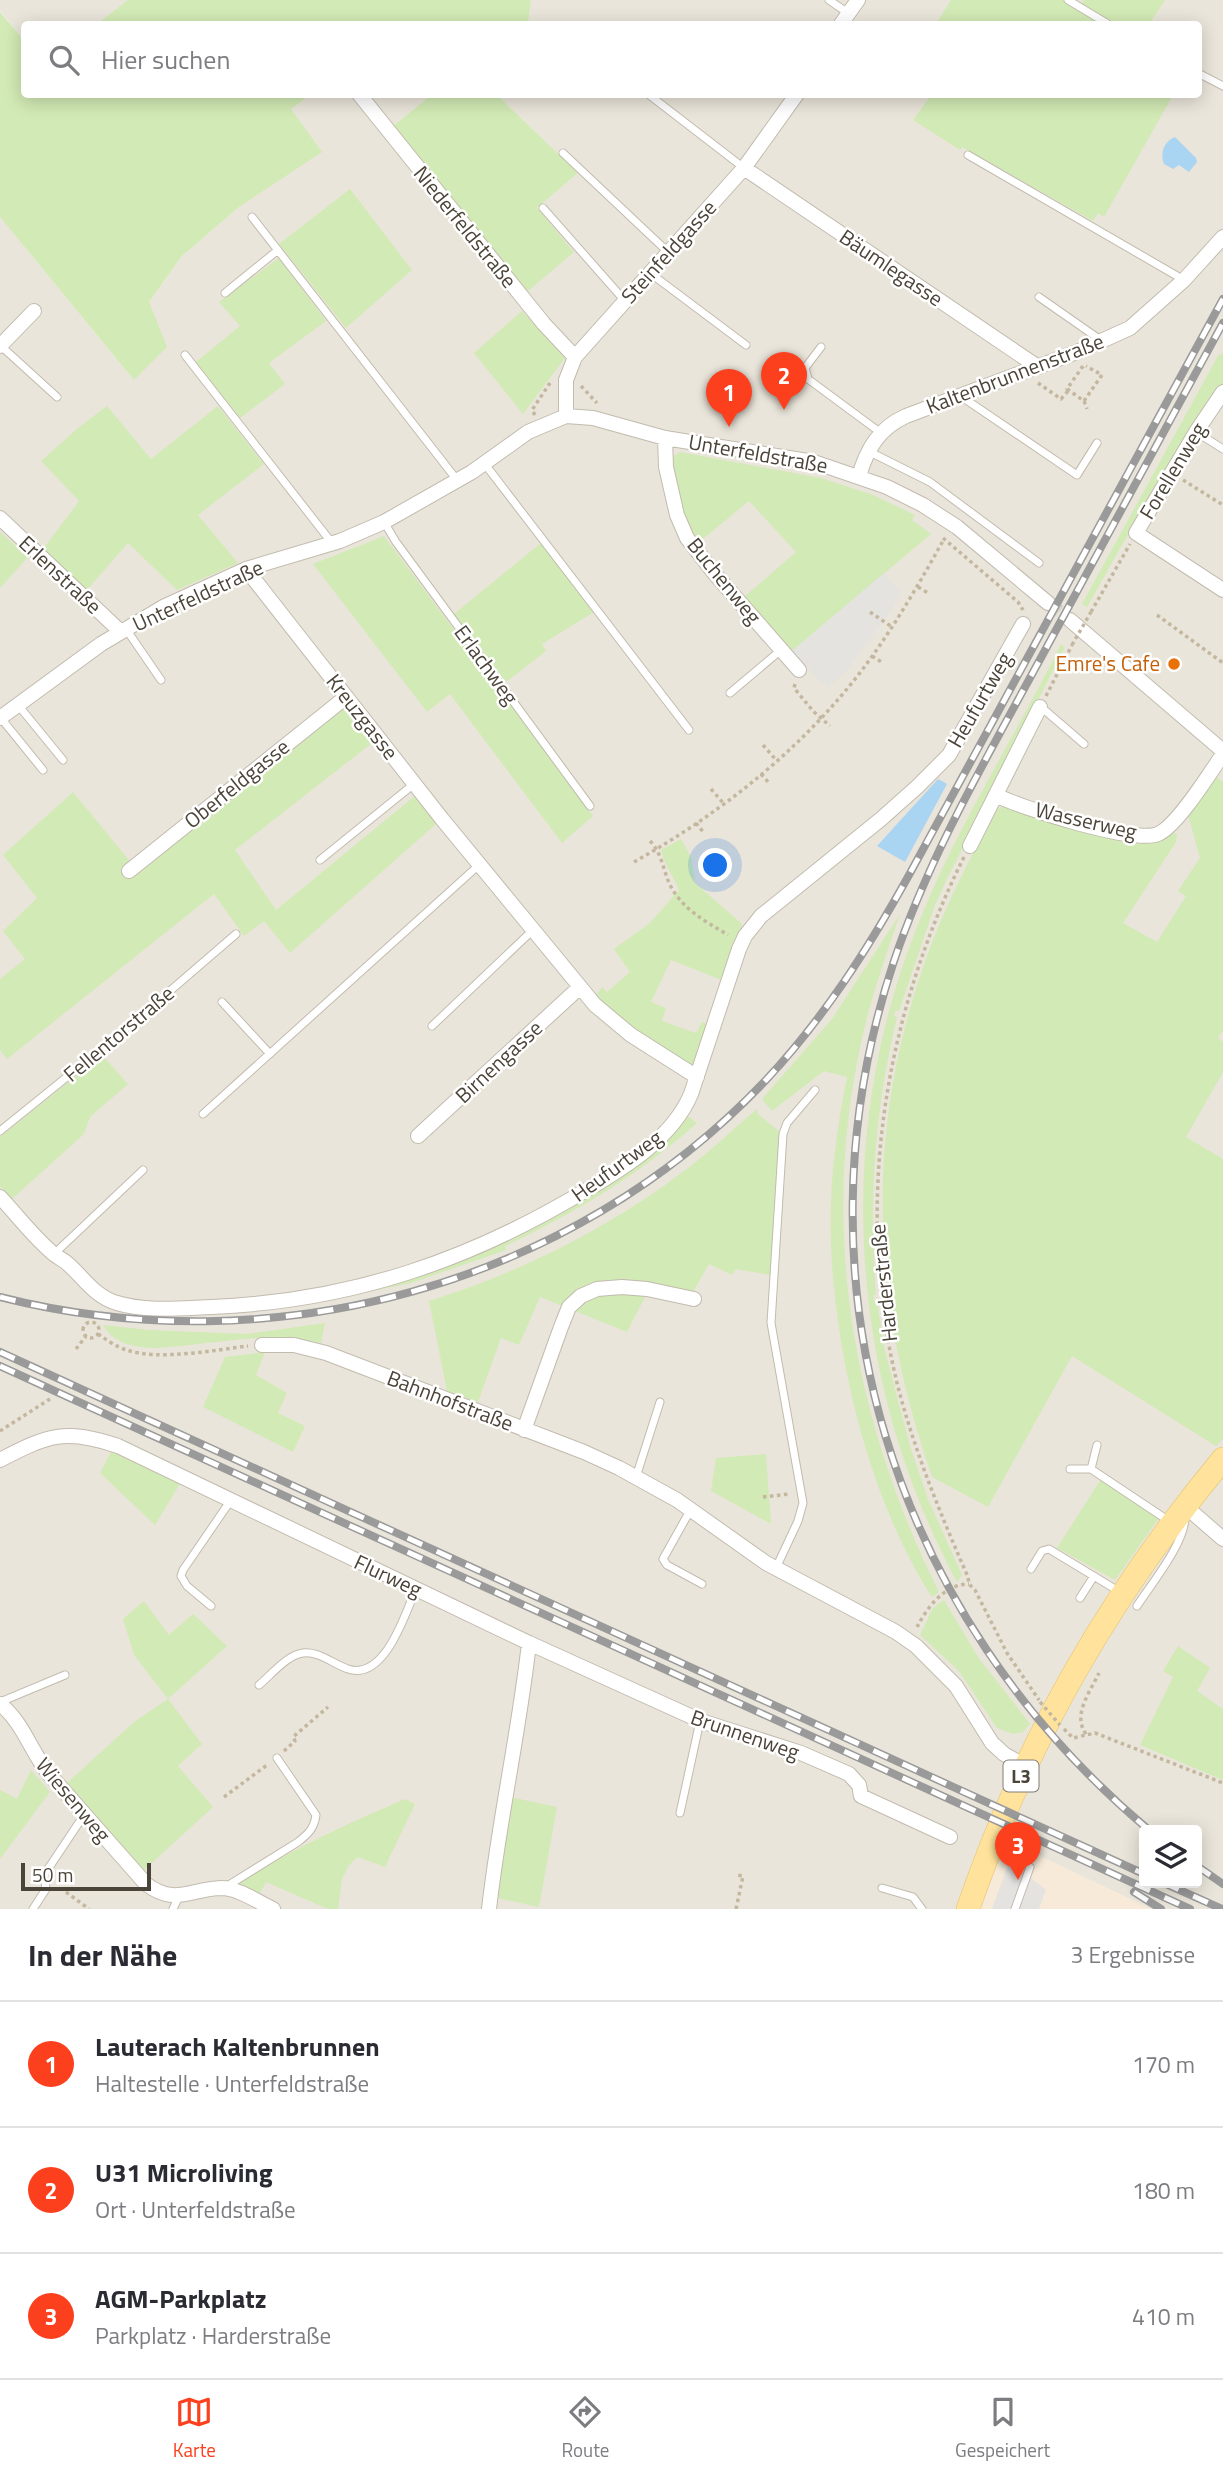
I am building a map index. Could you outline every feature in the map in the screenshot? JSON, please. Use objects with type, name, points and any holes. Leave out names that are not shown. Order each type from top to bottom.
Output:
[{"type":"main road","name":"L3","points":[[968,1909],[1025,1766],[1078,1664],[1130,1599],[1179,1515],[1223,1459]]},
{"type":"street","points":[[845,19],[858,0]]},
{"type":"street","name":"Niederfeldstraße","points":[[362,98],[544,324],[575,357]]},
{"type":"street","name":"Steinfeldgasse","points":[[566,416],[566,380],[575,357],[744,168],[794,98]]},
{"type":"street","name":"Bäumlegasse","points":[[744,168],[1033,369]]},
{"type":"street","name":"Kaltenbrunnenstraße","points":[[859,476],[868,451],[881,433],[899,419],[1033,369],[1081,358],[1102,341],[1138,323],[1184,280],[1223,237]]},
{"type":"street","points":[[0,346],[34,311]]},
{"type":"street","name":"Forellenweg","points":[[1223,393],[1171,472],[1136,533],[1223,590]]},
{"type":"street","name":"Unterfeldstraße","points":[[0,718],[123,630],[165,606],[246,569],[332,543],[384,522],[457,480],[527,432],[566,416],[593,418],[665,438],[793,457],[859,476],[899,493],[943,518],[1048,603]]},
{"type":"street","name":"Buchenweg","points":[[665,438],[666,467],[677,515],[687,538],[697,554],[799,670]]},
{"type":"street","name":"Erlenstraße","points":[[0,518],[123,630]]},
{"type":"street","name":"Kreuzgasse","points":[[246,569],[414,784],[604,1015],[697,1077]]},
{"type":"street","points":[[1070,620],[1223,752]]},
{"type":"street","name":"Heufurtweg","points":[[54,1254],[100,1295],[114,1302],[137,1306],[203,1307],[288,1302],[380,1282],[436,1264],[491,1242],[596,1185],[630,1162],[671,1126],[687,1105],[742,943],[761,916],[881,819],[949,755],[1023,624]]},
{"type":"street","name":"Oberfeldgasse","points":[[128,871],[346,697]]},
{"type":"street","points":[[970,846],[1040,707]]},
{"type":"street","name":"Wasserweg","points":[[996,795],[1055,816],[1122,833],[1157,835],[1179,815],[1223,752]]},
{"type":"street","name":"Birnengasse","points":[[418,1136],[580,987]]},
{"type":"street","points":[[0,1197],[54,1254]]},
{"type":"street","points":[[524,1430],[569,1307],[581,1296],[597,1289],[622,1287],[647,1289],[694,1299]]},
{"type":"street","name":"Bahnhofstraße","points":[[262,1345],[294,1345],[326,1353],[584,1452],[636,1477],[691,1509],[775,1568],[909,1641],[956,1686],[999,1750],[1025,1766]]},
{"type":"street","name":"Flurweg","points":[[0,1461],[48,1437],[62,1435],[96,1438],[166,1467],[529,1643]]},
{"type":"street","points":[[1179,1515],[1223,1539]]},
{"type":"street","points":[[489,1909],[495,1854],[522,1705],[529,1643]]},
{"type":"street","name":"Brunnenweg","points":[[529,1643],[701,1721],[801,1753],[849,1774],[859,1784],[861,1796],[950,1837]]},
{"type":"street","name":"Wiesenweg","points":[[0,1703],[19,1723],[38,1760],[146,1884],[176,1903],[224,1888]]},
{"type":"street","points":[[224,1888],[273,1909]]},
{"type":"lane","points":[[829,0],[845,19]]},
{"type":"lane","points":[[1068,0],[1103,21]]},
{"type":"lane","points":[[1202,75],[1223,86]]},
{"type":"lane","points":[[653,98],[744,168]]},
{"type":"lane","points":[[563,153],[669,253]]},
{"type":"lane","points":[[968,155],[1184,280]]},
{"type":"lane","points":[[543,208],[625,301]]},
{"type":"lane","points":[[252,217],[457,480]]},
{"type":"lane","points":[[225,293],[278,250]]},
{"type":"lane","points":[[650,273],[746,345]]},
{"type":"lane","points":[[1040,297],[1102,341]]},
{"type":"lane","points":[[0,346],[57,397]]},
{"type":"lane","points":[[821,347],[805,369],[808,379],[881,433]]},
{"type":"lane","points":[[185,355],[332,543]]},
{"type":"lane","points":[[961,396],[1077,475],[1097,443]]},
{"type":"lane","points":[[1196,432],[1223,449]]},
{"type":"lane","points":[[868,451],[930,482],[1038,563]]},
{"type":"lane","points":[[484,463],[689,730]]},
{"type":"lane","name":"Erlachweg","points":[[384,522],[590,806]]},
{"type":"lane","points":[[123,630],[161,680]]},
{"type":"lane","points":[[730,694],[781,650]]},
{"type":"lane","points":[[18,705],[63,760]]},
{"type":"lane","points":[[1040,707],[1084,744]]},
{"type":"lane","points":[[0,718],[43,769]]},
{"type":"lane","points":[[320,860],[414,784]]},
{"type":"lane","points":[[203,1114],[479,864]]},
{"type":"lane","points":[[432,1026],[533,930]]},
{"type":"lane","name":"Fellentorstraße","points":[[0,1131],[120,1034],[236,934]]},
{"type":"lane","points":[[222,1002],[270,1054]]},
{"type":"lane","points":[[775,1568],[801,1512],[802,1493],[771,1323],[783,1130],[815,1090]]},
{"type":"lane","points":[[54,1254],[143,1170]]},
{"type":"lane","points":[[636,1477],[660,1402]]},
{"type":"lane","points":[[1091,1469],[1097,1445]]},
{"type":"lane","points":[[1070,1469],[1091,1469],[1179,1515]]},
{"type":"lane","points":[[211,1606],[187,1586],[181,1576],[230,1500]]},
{"type":"lane","points":[[691,1509],[663,1559],[667,1565],[702,1584]]},
{"type":"lane","points":[[1031,1569],[1042,1552],[1049,1549],[1130,1599]]},
{"type":"lane","points":[[1080,1598],[1094,1576]]},
{"type":"lane","points":[[259,1685],[294,1655],[303,1653],[321,1656],[359,1671],[378,1663],[394,1637],[416,1589]]},
{"type":"lane","points":[[0,1703],[65,1675]]},
{"type":"lane","points":[[680,1813],[701,1721]]},
{"type":"lane","points":[[224,1888],[228,1883],[298,1842],[310,1833],[315,1824],[316,1815],[277,1758]]},
{"type":"lane","points":[[33,1909],[47,1889],[44,1875],[84,1815]]},
{"type":"lane","points":[[1015,1909],[1030,1867]]},
{"type":"lane","points":[[881,1888],[913,1897],[922,1909]]},
{"type":"path","points":[[1033,369],[1033,380],[1061,399],[1068,391],[1081,358],[1102,376],[1084,401]]},
{"type":"path","points":[[1068,391],[1084,401],[1087,409]]},
{"type":"path","points":[[1171,472],[1223,505]]},
{"type":"path","points":[[935,531],[1018,602],[1024,613],[1023,624]]},
{"type":"path","points":[[1040,707],[1136,533]]},
{"type":"path","points":[[634,862],[724,804],[777,761],[821,718],[892,627],[944,539]]},
{"type":"path","points":[[917,587],[928,593]]},
{"type":"path","points":[[870,612],[892,627]]},
{"type":"path","points":[[1157,615],[1223,663]]},
{"type":"path","points":[[872,656],[883,663]]},
{"type":"path","points":[[799,670],[794,688],[830,726]]},
{"type":"path","points":[[763,745],[777,761]]},
{"type":"path","points":[[761,774],[770,784]]},
{"type":"path","points":[[711,789],[724,804]]},
{"type":"path","points":[[696,823],[704,832]]},
{"type":"path","points":[[650,841],[657,849],[679,900],[687,909],[742,943]]},
{"type":"path","name":"Harderstraße","points":[[970,846],[930,933],[896,1042],[877,1174],[881,1286],[898,1384],[928,1484],[969,1584],[974,1587],[1007,1653],[1040,1702],[1073,1738],[1086,1734]]},
{"type":"path","points":[[76,1349],[86,1336],[84,1326],[92,1322],[98,1327],[98,1334],[94,1338],[86,1336]]},
{"type":"path","points":[[98,1334],[127,1350],[144,1353],[185,1353],[262,1345]]},
{"type":"path","points":[[0,1431],[50,1399]]},
{"type":"path","points":[[763,1497],[802,1493]]},
{"type":"path","points":[[909,1641],[934,1600],[961,1584],[969,1584]]},
{"type":"path","points":[[1106,1662],[1079,1715],[1080,1726],[1086,1734],[1095,1733],[1223,1783]]},
{"type":"path","points":[[735,1907],[743,1876],[736,1875]]},
{"type":"path","points":[[66,1892],[89,1909]]},
{"type":"shaded area","points":[[0,0],[134,0],[150,21],[21,21],[21,36],[0,11]]},
{"type":"shaded area","points":[[531,0],[1223,0],[1223,1909],[1151,1909],[1004,1839],[978,1909],[0,1909],[0,217],[134,380],[149,302],[181,257],[239,207],[290,109],[306,98],[427,98],[392,127],[537,208],[578,173],[500,98],[1202,98],[1202,21],[528,21]]},
{"type":"shaded area","points":[[884,573],[901,592],[892,609],[850,667],[828,688],[791,652]]},
{"type":"shaded area","points":[[1004,1839],[1151,1909],[978,1909]]},
{"type":"shaded area","points":[[1008,1865],[1020,1869],[1046,1890],[1039,1909],[992,1909]]},
{"type":"green space","points":[[128,0],[531,0],[528,21],[101,21]]},
{"type":"green space","points":[[951,0],[1075,0],[1081,4],[1084,0],[1165,0],[1151,21],[938,21]]},
{"type":"green space","points":[[0,12],[21,36],[21,98],[306,98],[291,109],[322,152],[239,207],[181,257],[149,302],[167,347],[134,380],[0,217]]},
{"type":"green space","points":[[427,98],[500,98],[578,173],[537,208],[574,252],[527,292],[392,127]]},
{"type":"green space","points":[[929,98],[1171,98],[1104,217],[1098,213],[1093,221],[962,147],[960,150],[913,120]]},
{"type":"green space","points":[[350,189],[412,270],[346,328],[279,244]]},
{"type":"green space","points":[[279,258],[326,321],[269,363],[285,384],[240,418],[196,362],[240,326],[219,302]]},
{"type":"green space","points":[[522,311],[565,358],[523,414],[474,353]]},
{"type":"green space","points":[[1223,352],[1223,383],[1139,515],[1087,607],[1082,604],[1219,354]]},
{"type":"green space","points":[[107,406],[151,459],[218,406],[264,464],[198,515],[238,563],[177,590],[128,543],[85,592],[40,553],[79,501],[41,461]]},
{"type":"green space","points":[[680,452],[821,478],[873,495],[915,515],[912,520],[931,534],[791,652],[744,597],[796,552],[749,501],[698,543],[682,513],[675,489],[672,466],[674,456]]},
{"type":"green space","points":[[0,532],[28,557],[0,588]]},
{"type":"green space","points":[[384,536],[593,816],[562,843],[450,694],[427,712],[313,564]]},
{"type":"green space","points":[[541,543],[594,612],[542,644],[546,651],[506,682],[454,614]]},
{"type":"green space","points":[[1061,644],[1065,647],[935,905],[899,1011],[895,1011],[894,1016],[897,1017],[878,1122],[873,1223],[874,1301],[877,1301],[885,1351],[910,1446],[928,1499],[962,1575],[957,1582],[921,1504],[893,1424],[874,1341],[864,1256],[864,1171],[873,1087],[891,1003],[934,886],[968,816]]},
{"type":"green space","points":[[345,705],[372,743],[235,850],[276,910],[416,795],[436,824],[290,953],[264,921],[244,936],[214,894],[7,1059],[0,1050],[0,979],[25,959],[3,931],[37,898],[3,855],[73,792],[137,870]]},
{"type":"green space","points":[[1214,774],[1223,782],[1223,1030],[1218,1038],[1223,1042],[1223,1072],[1186,1137],[1223,1159],[1223,1439],[1216,1446],[1072,1356],[988,1507],[932,1477],[910,1406],[895,1336],[885,1266],[883,1196],[887,1127],[898,1058],[916,988],[954,892],[993,814],[1003,805],[1160,837],[1177,834],[1176,842],[1123,923],[1157,942],[1186,896],[1178,891],[1200,858],[1188,815]]},
{"type":"green space","points":[[681,839],[691,857],[695,883],[742,924],[724,981],[671,960],[651,1002],[666,1008],[662,1021],[696,1033],[702,1022],[710,1025],[695,1069],[625,1025],[603,1004],[597,994],[602,987],[607,992],[630,972],[614,949],[650,923],[679,890],[661,850]]},
{"type":"green space","points":[[900,914],[869,1010],[853,1085],[845,1160],[844,1234],[850,1307],[863,1380],[882,1452],[908,1523],[939,1592],[932,1597],[908,1555],[887,1508],[854,1406],[843,1352],[835,1299],[831,1199],[847,1077],[824,1071],[772,1111],[762,1099],[832,1019]]},
{"type":"green space","points":[[102,1055],[128,1084],[90,1117],[84,1134],[12,1199],[0,1186],[0,1137]]},
{"type":"green space","points":[[757,1109],[758,1114],[780,1132],[770,1275],[736,1269],[732,1275],[709,1264],[693,1292],[652,1283],[627,1332],[540,1297],[519,1345],[501,1338],[478,1402],[447,1391],[429,1301],[532,1262],[628,1210],[706,1154]]},
{"type":"green space","points":[[686,1115],[697,1123],[652,1160],[606,1192],[505,1246],[506,1250],[411,1283],[308,1304],[382,1287],[451,1264],[531,1227]]},
{"type":"green space","points":[[325,1323],[321,1343],[301,1339],[260,1338],[157,1348],[134,1346],[119,1341],[103,1325],[149,1330],[247,1334]]},
{"type":"green space","points":[[265,1352],[256,1375],[287,1393],[278,1413],[305,1426],[293,1452],[203,1407],[225,1357]]},
{"type":"green space","points":[[113,1448],[181,1482],[155,1525],[100,1473]]},
{"type":"green space","points":[[766,1454],[771,1524],[711,1491],[716,1458]]},
{"type":"green space","points":[[1103,1476],[1159,1518],[1115,1580],[1057,1548]]},
{"type":"green space","points":[[944,1600],[978,1657],[1030,1724],[1023,1732],[1013,1734],[997,1728],[959,1671],[920,1635],[933,1608]]},
{"type":"green space","points":[[144,1601],[169,1635],[193,1614],[227,1646],[168,1699],[134,1655],[123,1619]]},
{"type":"green space","points":[[1178,1646],[1210,1668],[1197,1691],[1223,1709],[1223,1780],[1140,1745],[1173,1677],[1163,1671]]},
{"type":"green space","points":[[168,1699],[202,1744],[178,1766],[213,1807],[142,1872],[67,1783],[134,1722]]},
{"type":"green space","points":[[31,1770],[50,1792],[0,1859],[0,1790],[17,1799]]},
{"type":"green space","points":[[510,1797],[557,1807],[539,1907],[497,1898]]},
{"type":"green space","points":[[405,1799],[415,1804],[385,1867],[358,1857],[349,1865],[342,1879],[338,1909],[328,1909],[266,1882],[260,1893],[239,1883],[320,1838]]},
{"type":"water","points":[[1175,137],[1196,158],[1197,162],[1189,172],[1179,165],[1173,169],[1164,164],[1164,149]]},
{"type":"water","points":[[938,779],[947,784],[905,862],[877,846]]},
{"type":"tunnel","points":[[1048,603],[1070,620]]},
{"type":"railway","points":[[0,1297],[103,1316],[207,1321],[311,1313],[412,1292],[510,1257],[602,1211],[688,1151],[766,1080],[787,1056],[826,1007],[878,930],[1223,299]]},
{"type":"railway","points":[[1144,1825],[1060,1744],[986,1649],[928,1546],[885,1436],[860,1321],[853,1202],[864,1082],[894,961],[908,922],[978,773],[1223,323]]},
{"type":"railway","points":[[0,1352],[1139,1872]]},
{"type":"railway","points":[[0,1366],[1190,1909]]},
{"type":"railway","points":[[1202,1869],[1223,1884]]},
{"type":"railway","points":[[1175,1888],[1222,1909]]},
{"type":"railway","points":[[1134,1892],[1161,1909]]},
{"type":"place","name":"U31 Microliving","points":[[784,410]]},
{"type":"place","name":"Lauterach Kaltenbrunnen","points":[[729,427]]},
{"type":"place","name":"Emre's Cafe","points":[[1174,664]]},
{"type":"place","name":"AGM-Parkplatz","points":[[1018,1880]]}]
